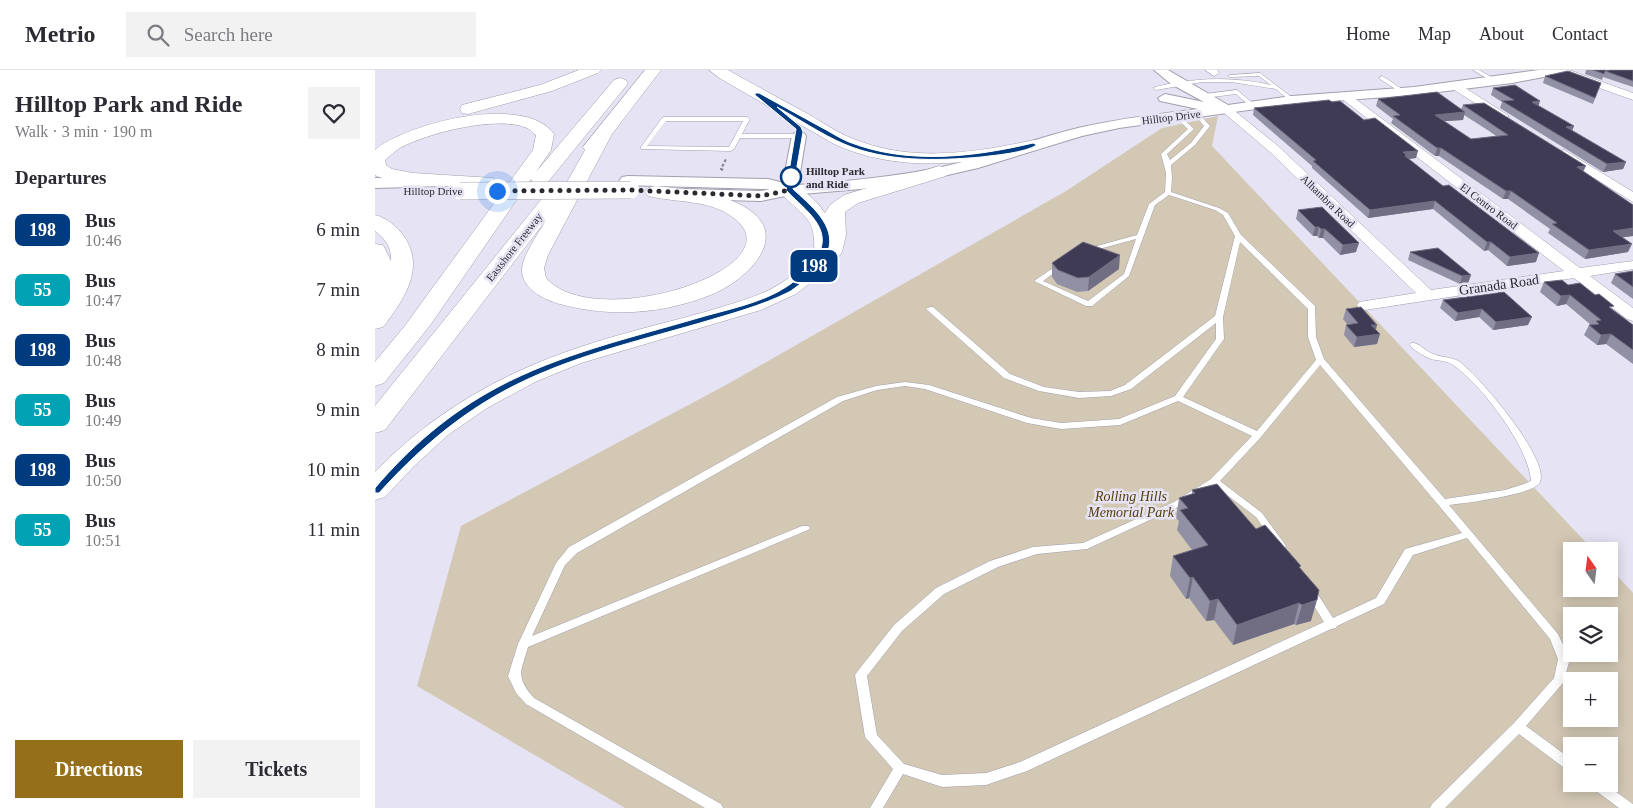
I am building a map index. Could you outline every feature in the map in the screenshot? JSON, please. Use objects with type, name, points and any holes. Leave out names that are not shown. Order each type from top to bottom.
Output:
[{"type":"highway","points":[[387,130],[534,92],[593,70]]},
{"type":"highway","name":"Eastshore Freeway","points":[[375,378],[630,70]]},
{"type":"highway","name":"Eastshore Freeway","points":[[375,424],[653,70]]},
{"type":"highway","points":[[717,70],[847,143],[884,154],[917,158],[951,158],[999,153],[1033,145]]},
{"type":"highway","points":[[757,94],[768,105],[796,125],[799,128],[799,136]]},
{"type":"highway","points":[[411,334],[542,150],[547,140],[546,135],[537,126],[518,120],[491,119],[468,121],[434,127],[408,136],[387,147],[376,158],[377,168],[389,175],[414,179],[486,182]]},
{"type":"highway","points":[[603,134],[533,265],[533,274],[544,289],[555,295],[588,304],[610,306],[657,302],[699,291],[714,284],[740,267],[755,248],[757,239],[751,222],[733,209],[704,200],[655,192]]},
{"type":"highway","points":[[375,490],[403,460],[438,429],[478,402],[509,385],[572,358],[753,305],[788,289],[824,261],[831,252],[836,235],[834,215],[843,204],[864,194],[939,172]]},
{"type":"highway","points":[[789,190],[810,208],[824,229],[824,251],[808,273]]},
{"type":"highway","points":[[375,221],[397,241],[402,250],[404,260],[398,287],[375,322]]},
{"type":"highway","points":[[375,250],[383,264],[385,274],[382,295],[375,310]]},
{"type":"main road","name":"Hilltop Drive","points":[[375,183],[486,182],[630,185],[655,192]]},
{"type":"main road","name":"Hilltop Drive","points":[[375,192],[630,185],[768,184],[789,190]]},
{"type":"street","points":[[1160,70],[1227,110]]},
{"type":"street","points":[[1559,70],[1633,97]]},
{"type":"street","name":"Hilltop Drive","points":[[655,192],[761,196],[789,190],[867,184],[939,172],[978,163],[1079,132],[1292,100],[1455,86],[1559,70]]},
{"type":"street","points":[[1146,75],[1149,82],[1161,93],[1177,116]]},
{"type":"street","points":[[1455,86],[1515,123]]},
{"type":"street","points":[[1161,93],[1227,110]]},
{"type":"street","name":"El Centro Road","points":[[1345,96],[1633,316]]},
{"type":"street","name":"Alhambra Road","points":[[1227,110],[1274,148],[1427,295]]},
{"type":"street","points":[[789,190],[799,136]]},
{"type":"street","points":[[1557,150],[1633,198]]},
{"type":"street","name":"Granada Road","points":[[1365,305],[1633,265]]},
{"type":"lane","points":[[1475,70],[1495,81]]},
{"type":"lane","points":[[1213,74],[1277,88]]},
{"type":"lane","points":[[1161,93],[1179,83],[1213,74],[1259,74],[1292,100]]},
{"type":"lane","points":[[1382,78],[1402,91]]},
{"type":"lane","points":[[1205,96],[1237,92],[1253,106]]},
{"type":"lane","points":[[1169,164],[1193,144],[1207,126],[1197,114]]},
{"type":"lane","points":[[1168,193],[1169,164],[1164,154],[1191,129],[1177,116]]},
{"type":"lane","points":[[664,119],[747,120],[738,136],[731,149],[643,148],[664,119]]},
{"type":"lane","points":[[738,136],[799,136]]},
{"type":"lane","points":[[1067,262],[1038,281],[1089,304],[1127,275],[1152,204],[1168,193]]},
{"type":"lane","points":[[1168,193],[1217,209],[1226,214],[1238,236],[1312,308],[1312,337],[1320,360],[1442,502],[1554,637],[1564,659],[1559,680],[1518,727],[1437,808]]},
{"type":"lane","points":[[1081,252],[1140,236]]},
{"type":"lane","points":[[717,808],[529,701],[520,690],[513,676],[523,644],[561,564],[573,550],[840,399],[876,388],[905,384],[926,387],[1030,422],[1061,426],[1121,422],[1178,398],[1220,339],[1219,318],[1238,236]]},
{"type":"lane","points":[[1090,250],[1106,256]]},
{"type":"lane","points":[[1122,262],[1131,266]]},
{"type":"lane","points":[[930,309],[1007,376],[1042,389],[1079,395],[1111,393],[1128,387],[1219,318]]},
{"type":"lane","points":[[1414,345],[1429,356],[1453,361],[1481,387],[1499,407],[1536,468],[1538,475],[1536,482],[1530,487],[1442,502]]},
{"type":"lane","points":[[1320,360],[1258,435],[1214,481],[1177,504],[1084,546],[1037,550],[995,564],[940,591],[898,628],[861,675],[871,736],[900,768],[942,780],[986,779],[1023,767],[1380,602],[1409,552],[1469,534]]},
{"type":"lane","points":[[1178,398],[1258,435]]},
{"type":"lane","points":[[1214,481],[1259,515],[1269,526],[1285,551]]},
{"type":"lane","points":[[523,644],[805,528]]},
{"type":"lane","points":[[1306,584],[1332,625]]},
{"type":"lane","points":[[1518,727],[1563,760]]},
{"type":"lane","points":[[876,808],[900,768]]},
{"type":"lane","points":[[1607,792],[1629,808]]},
{"type":"path","points":[[729,170],[721,170],[731,149]]},
{"type":"green space","name":"Rolling Hills Memorial Park","points":[[1218,116],[1212,146],[1586,542],[1563,542],[1563,598],[1617,598],[1618,577],[1633,593],[1633,808],[625,808],[417,686],[461,526],[726,385],[1066,191],[1162,128]]},
{"type":"building","points":[[1593,70],[1633,70],[1633,81],[1605,71],[1604,74]]},
{"type":"building","points":[[1568,71],[1601,83],[1595,98],[1545,76]]},
{"type":"building","points":[[1515,85],[1540,101],[1532,102],[1574,126],[1566,127],[1626,162],[1607,164],[1502,101],[1514,100],[1493,88]]},
{"type":"building","points":[[1437,92],[1465,112],[1435,115],[1471,139],[1508,135],[1463,105],[1484,103],[1586,166],[1577,167],[1633,205],[1633,228],[1613,231],[1632,244],[1589,250],[1552,224],[1557,223],[1511,191],[1506,191],[1441,148],[1437,148],[1393,116],[1400,115],[1378,99]]},
{"type":"building","points":[[1329,100],[1332,102],[1340,101],[1364,120],[1375,118],[1418,151],[1403,152],[1407,156],[1405,156],[1443,186],[1449,185],[1539,253],[1510,257],[1491,242],[1487,242],[1435,201],[1370,210],[1313,161],[1316,160],[1254,108]]},
{"type":"building","points":[[1322,207],[1359,243],[1343,245],[1325,229],[1315,227],[1298,210]]},
{"type":"building","points":[[1083,242],[1120,255],[1089,277],[1078,278],[1058,270],[1052,263]]},
{"type":"building","points":[[1438,248],[1471,275],[1462,276],[1410,252]]},
{"type":"building","points":[[1633,271],[1633,287],[1615,274]]},
{"type":"building","points":[[1562,280],[1568,285],[1580,283],[1595,295],[1599,294],[1614,306],[1609,307],[1633,325],[1633,350],[1611,334],[1601,335],[1589,325],[1599,324],[1596,321],[1601,320],[1570,295],[1561,296],[1544,282]]},
{"type":"building","points":[[1504,292],[1532,317],[1496,322],[1482,309],[1458,313],[1443,300]]},
{"type":"building","points":[[1361,307],[1377,325],[1371,325],[1380,334],[1357,337],[1346,325],[1358,323],[1346,309]]},
{"type":"building","points":[[1217,484],[1256,529],[1265,525],[1301,566],[1299,567],[1319,590],[1317,600],[1302,605],[1299,603],[1237,625],[1218,599],[1210,601],[1193,577],[1190,578],[1173,556],[1208,545],[1180,510],[1188,508],[1179,498],[1195,493],[1192,490]]},
{"type":"bus line","name":"198","points":[[375,490],[403,460],[438,429],[457,415],[501,389],[572,358],[753,305],[788,289],[808,273],[824,251],[825,236],[821,221],[816,214],[789,190],[800,132],[799,128],[791,120],[768,105],[757,94],[847,143],[884,154],[917,158],[951,158],[999,153],[1033,145]]},
{"type":"place","name":"Hilltop Park and Ride","points":[[791,177]]},
{"type":"route","points":[[497,191],[631,190],[725,196],[761,196],[789,190],[791,177]]}]
